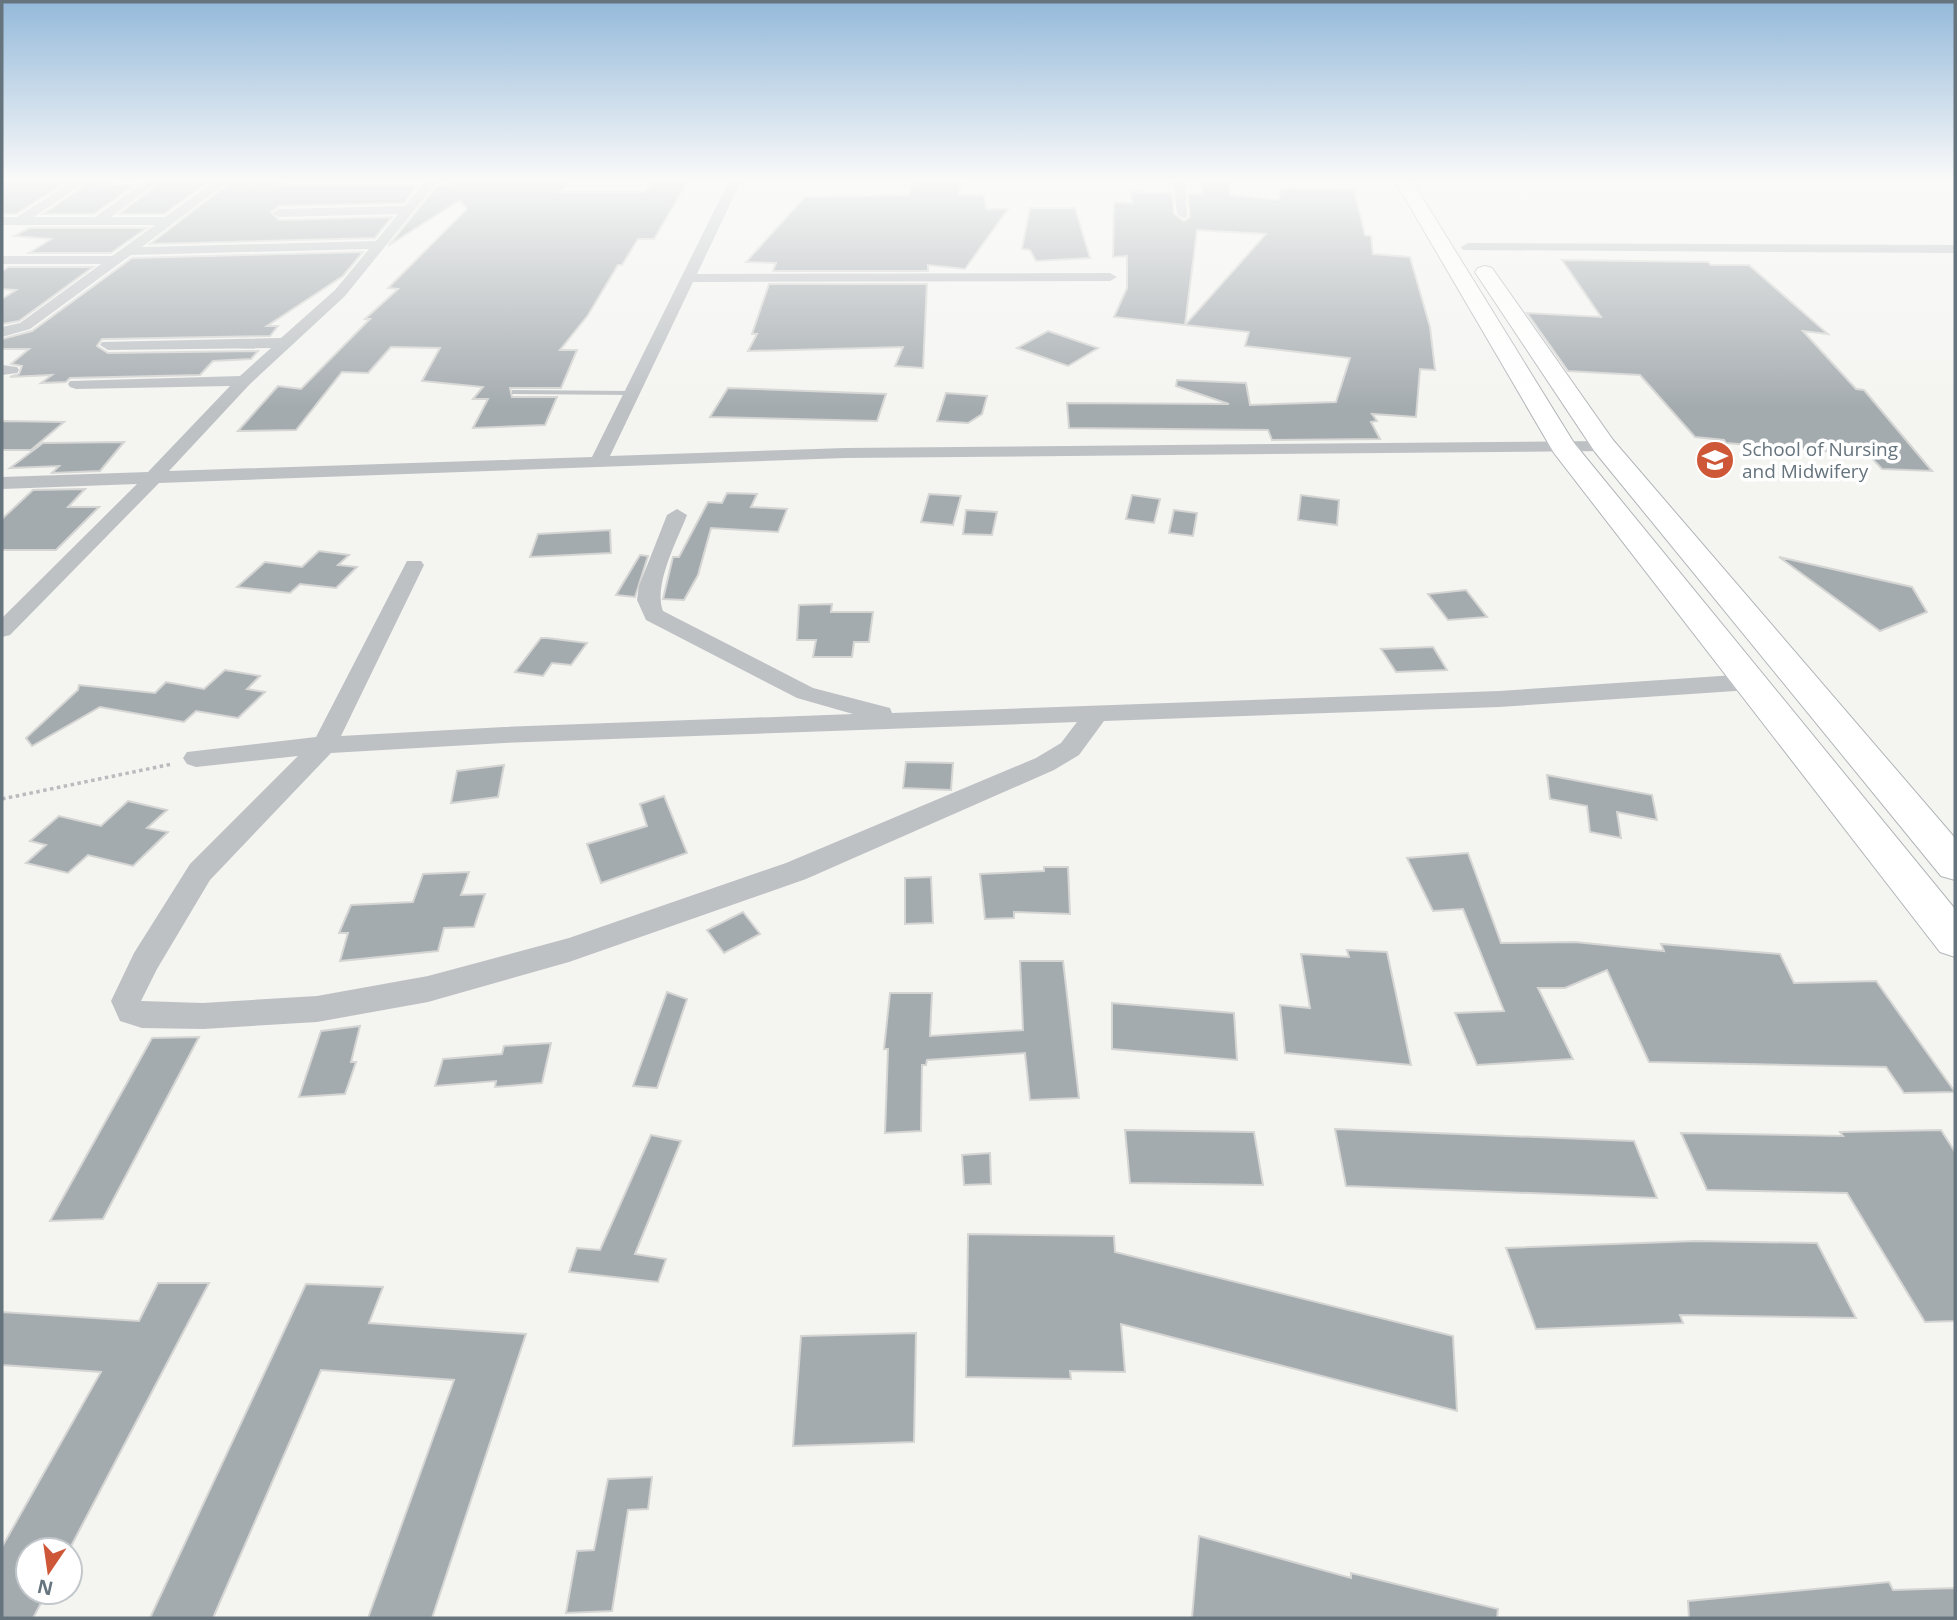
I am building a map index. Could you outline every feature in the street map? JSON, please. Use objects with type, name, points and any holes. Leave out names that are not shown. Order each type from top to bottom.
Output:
[{"type":"main road","points":[[1449,257],[1563,446],[1955,940]]},
{"type":"main road","points":[[1475,257],[1604,446],[1955,865]]},
{"type":"street","points":[[2,332],[25,326],[119,257]]},
{"type":"street","points":[[2,630],[154,478],[244,381],[340,293],[370,257]]},
{"type":"street","points":[[598,462],[698,257]]},
{"type":"street","points":[[2,260],[113,260]]},
{"type":"street","points":[[688,278],[1110,277]]},
{"type":"street","points":[[108,345],[285,342]]},
{"type":"street","points":[[76,384],[244,381]]},
{"type":"street","points":[[2,483],[845,453],[1604,446]]},
{"type":"street","points":[[677,515],[650,586],[648,600],[654,615],[805,693],[906,721]]},
{"type":"street","points":[[414,565],[324,745],[200,872],[145,962],[127,1001],[131,1012],[142,1015],[202,1016],[317,1009],[428,989],[569,950],[796,871],[1034,769],[1070,750],[1097,714]]},
{"type":"street","points":[[195,758],[324,745],[504,735],[1499,699],[1750,682]]},
{"type":"lane","points":[[515,392],[632,393]]},
{"type":"path","points":[[2,799],[145,772],[195,758]]},
{"type":"building","points":[[359,257],[343,276],[267,326],[278,326],[270,336],[102,339],[97,346],[108,353],[258,351],[251,359],[213,361],[200,375],[70,378],[66,382],[41,383],[52,375],[10,377],[19,374],[22,366],[11,364],[29,349],[2,349],[2,339],[32,331],[132,258]]},
{"type":"building","points":[[419,257],[627,257],[622,265],[618,265],[588,315],[560,350],[577,350],[561,388],[510,388],[512,397],[557,397],[545,425],[473,428],[488,399],[473,399],[483,387],[422,381],[440,348],[391,347],[368,373],[342,372],[296,430],[238,431],[278,386],[301,389],[370,319],[365,319],[398,289],[388,288]]},
{"type":"building","points":[[751,257],[974,257],[965,269],[928,265],[928,271],[773,271],[776,263],[746,262]]},
{"type":"building","points":[[1034,257],[1090,258],[1036,261]]},
{"type":"building","points":[[1127,257],[1194,257],[1185,325],[1114,317],[1127,288]]},
{"type":"building","points":[[1246,257],[1410,257],[1430,327],[1435,370],[1420,369],[1416,417],[1372,414],[1377,421],[1371,422],[1380,439],[1272,440],[1268,430],[1069,428],[1067,403],[1229,404],[1176,386],[1177,380],[1246,383],[1250,405],[1336,402],[1350,358],[1245,346],[1249,332],[1185,325]]},
{"type":"building","points":[[1562,260],[1749,265],[1828,334],[1803,331],[1856,389],[1864,390],[1932,471],[1882,469],[1869,455],[1726,443],[1724,440],[1695,437],[1640,375],[1568,371],[1527,313],[1601,317]]},
{"type":"building","points":[[9,267],[93,267],[19,321],[2,324],[2,299],[16,290],[2,289],[2,271]]},
{"type":"building","points":[[769,284],[927,284],[923,368],[895,366],[903,347],[748,351],[757,334],[752,334]]},
{"type":"building","points":[[1048,331],[1098,348],[1068,366],[1017,348]]},
{"type":"building","points":[[728,388],[886,394],[877,421],[710,417]]},
{"type":"building","points":[[946,393],[987,396],[982,414],[968,423],[937,421]]},
{"type":"building","points":[[2,421],[64,422],[31,450],[2,450]]},
{"type":"building","points":[[124,442],[100,471],[52,473],[59,466],[10,468],[43,443]]},
{"type":"building","points":[[85,489],[68,507],[99,507],[56,550],[2,550],[2,519],[33,490]]},
{"type":"building","points":[[727,493],[757,494],[751,507],[787,509],[778,532],[711,528],[698,575],[684,600],[663,599],[673,557],[679,557],[708,502],[722,503]]},
{"type":"building","points":[[929,494],[961,496],[953,525],[921,522]]},
{"type":"building","points":[[1132,495],[1160,499],[1154,523],[1126,519]]},
{"type":"building","points":[[1301,495],[1339,500],[1337,525],[1298,520]]},
{"type":"building","points":[[966,510],[997,512],[992,535],[963,534]]},
{"type":"building","points":[[1174,510],[1197,513],[1193,536],[1169,533]]},
{"type":"building","points":[[610,530],[611,553],[530,557],[538,534]]},
{"type":"building","points":[[319,551],[349,555],[338,565],[357,567],[336,588],[300,584],[290,593],[237,587],[265,562],[302,567]]},
{"type":"building","points":[[640,555],[648,556],[635,597],[616,595]]},
{"type":"building","points":[[1779,557],[1912,587],[1927,612],[1880,631]]},
{"type":"building","points":[[1466,590],[1487,617],[1448,620],[1428,594]]},
{"type":"building","points":[[832,604],[831,612],[873,612],[869,642],[854,642],[852,657],[813,657],[816,640],[797,640],[799,605]]},
{"type":"building","points":[[541,638],[587,643],[571,665],[552,663],[543,676],[515,672]]},
{"type":"building","points":[[1433,647],[1447,670],[1396,672],[1381,649]]},
{"type":"building","points":[[225,670],[260,676],[247,689],[265,692],[238,718],[196,711],[184,722],[100,707],[32,746],[26,738],[78,690],[79,685],[155,693],[166,682],[204,689]]},
{"type":"building","points":[[906,762],[953,763],[951,790],[903,788]]},
{"type":"building","points":[[504,765],[498,797],[451,803],[457,771]]},
{"type":"building","points":[[1547,775],[1652,795],[1657,820],[1617,812],[1621,838],[1590,832],[1587,806],[1550,799]]},
{"type":"building","points":[[664,796],[687,853],[601,883],[587,844],[647,826],[640,804]]},
{"type":"building","points":[[128,801],[167,810],[147,828],[168,832],[133,866],[88,855],[68,873],[26,863],[46,845],[30,841],[59,816],[101,826]]},
{"type":"building","points":[[1468,853],[1501,943],[1575,942],[1664,951],[1661,944],[1780,954],[1794,983],[1876,981],[1955,1092],[1904,1093],[1886,1067],[1649,1062],[1607,970],[1565,988],[1538,988],[1573,1059],[1477,1065],[1455,1013],[1504,1011],[1463,909],[1433,911],[1407,858]]},
{"type":"building","points":[[1044,867],[1068,867],[1070,914],[1014,912],[1014,918],[985,919],[980,874],[1044,871]]},
{"type":"building","points":[[469,872],[461,895],[485,894],[474,927],[444,928],[438,951],[340,961],[348,933],[339,933],[351,905],[413,902],[423,874]]},
{"type":"building","points":[[931,877],[933,923],[905,924],[905,878]]},
{"type":"building","points":[[743,912],[760,934],[724,953],[707,930]]},
{"type":"building","points":[[1347,950],[1387,952],[1411,1065],[1285,1053],[1280,1005],[1310,1008],[1301,954],[1349,957]]},
{"type":"building","points":[[1020,961],[1063,961],[1079,1098],[1030,1100],[1025,1053],[927,1060],[926,1065],[922,1065],[921,1131],[885,1133],[888,1049],[884,1049],[890,993],[932,993],[930,1036],[1023,1030]]},
{"type":"building","points":[[667,992],[687,999],[657,1088],[633,1086]]},
{"type":"building","points":[[1112,1003],[1234,1013],[1237,1060],[1112,1049]]},
{"type":"building","points":[[360,1026],[351,1062],[356,1062],[345,1094],[299,1097],[321,1031]]},
{"type":"building","points":[[199,1037],[103,1219],[50,1221],[152,1038]]},
{"type":"building","points":[[551,1043],[542,1083],[495,1087],[496,1081],[435,1086],[443,1059],[502,1054],[504,1046]]},
{"type":"building","points":[[1335,1129],[1634,1141],[1657,1198],[1346,1186]]},
{"type":"building","points":[[1125,1130],[1254,1132],[1263,1185],[1130,1183]]},
{"type":"building","points":[[1941,1130],[1955,1152],[1955,1321],[1925,1322],[1847,1193],[1707,1190],[1681,1133],[1843,1136],[1840,1132]]},
{"type":"building","points":[[651,1135],[681,1141],[635,1254],[666,1259],[658,1282],[569,1272],[577,1248],[600,1250]]},
{"type":"building","points":[[990,1153],[991,1184],[964,1185],[962,1155]]},
{"type":"building","points":[[968,1234],[1114,1236],[1115,1252],[1453,1336],[1457,1411],[1121,1324],[1125,1372],[1070,1371],[1071,1379],[966,1377]]},
{"type":"building","points":[[1696,1241],[1817,1243],[1856,1318],[1680,1315],[1683,1323],[1536,1329],[1506,1248]]},
{"type":"building","points":[[158,1283],[209,1283],[76,1536],[14,1536],[14,1606],[39,1606],[33,1618],[2,1618],[2,1547],[101,1372],[2,1365],[2,1312],[139,1321]]},
{"type":"building","points":[[306,1284],[383,1287],[369,1323],[526,1334],[432,1618],[368,1618],[454,1380],[321,1370],[213,1618],[150,1618]]},
{"type":"building","points":[[916,1333],[914,1442],[793,1446],[801,1336]]},
{"type":"building","points":[[652,1477],[648,1509],[628,1510],[612,1611],[566,1613],[577,1551],[594,1550],[608,1479]]},
{"type":"building","points":[[1199,1536],[1351,1578],[1351,1573],[1498,1609],[1497,1618],[1192,1618]]},
{"type":"building","points":[[1889,1582],[1893,1590],[1955,1588],[1955,1618],[1689,1618],[1688,1601]]},
{"type":"place","name":"School of Nursing and Midwifery","points":[[1715,460]]}]
